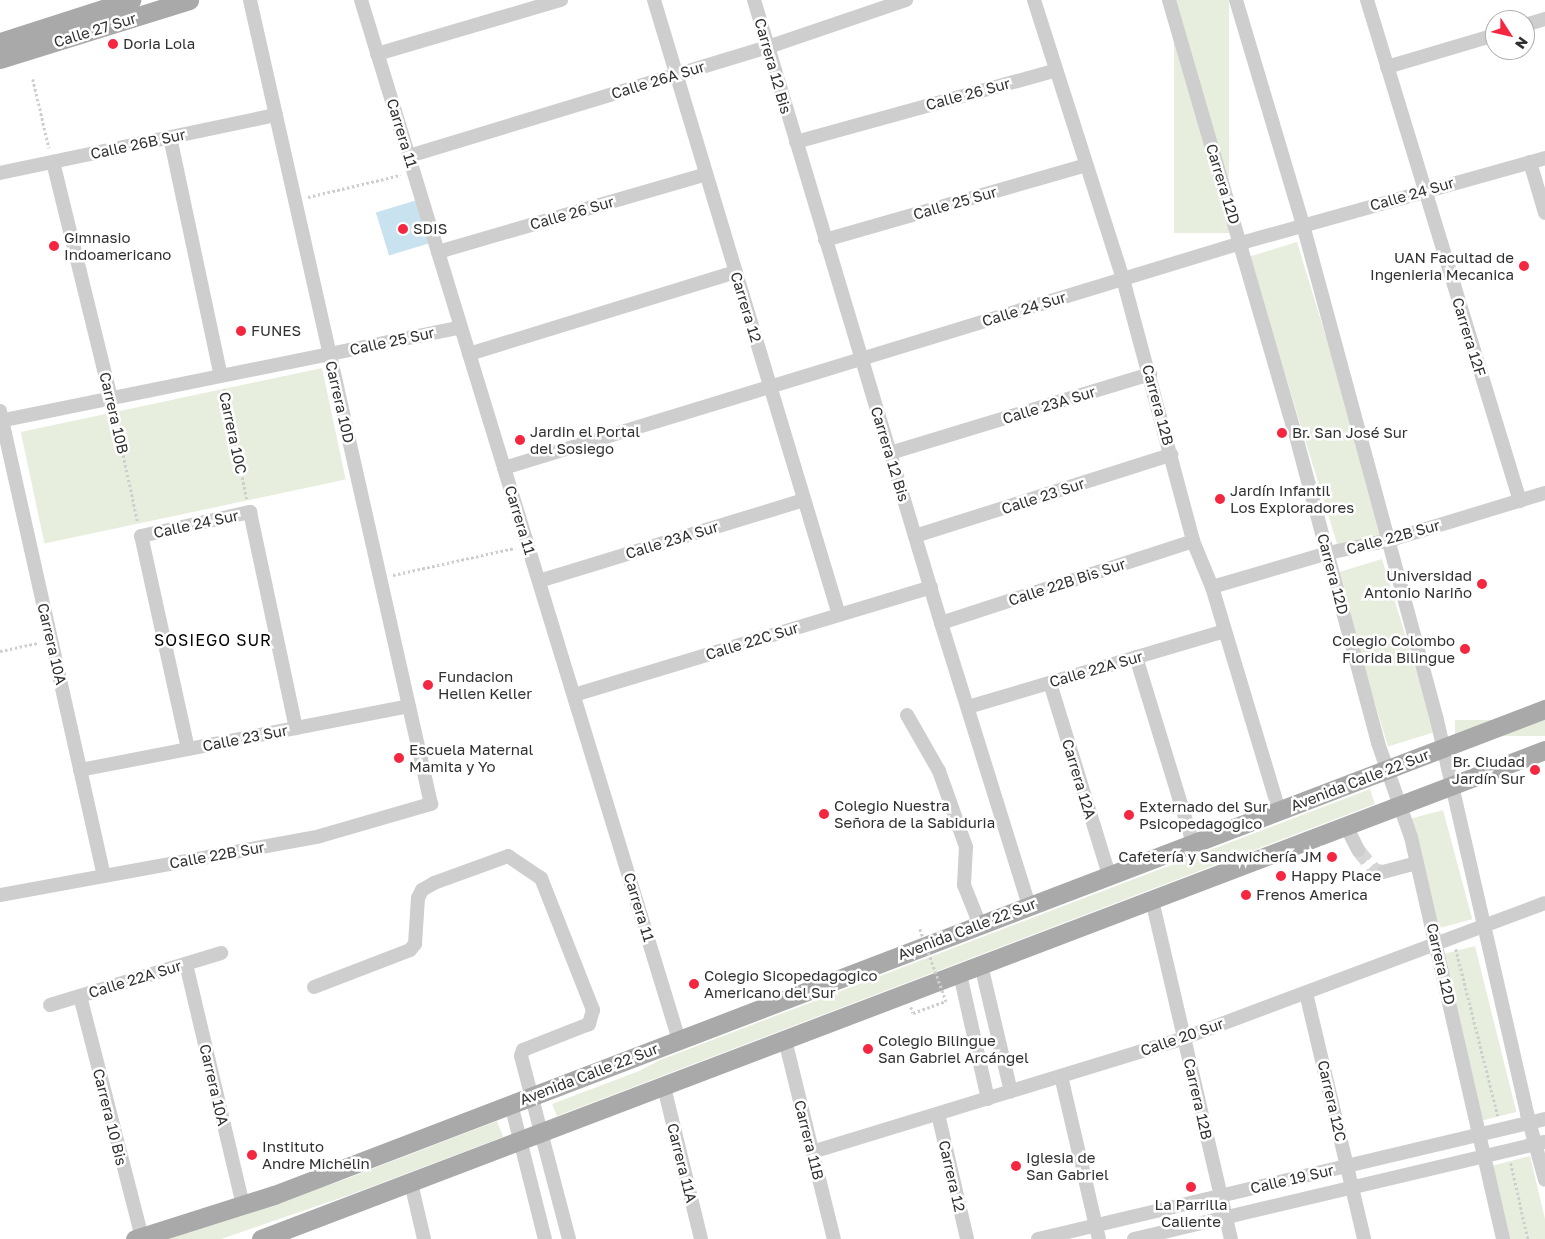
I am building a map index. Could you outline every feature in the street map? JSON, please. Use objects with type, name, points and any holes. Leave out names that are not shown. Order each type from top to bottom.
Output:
[{"type":"main road","name":"Calle 27 Sur","points":[[0,42],[128,5],[189,0]]},
{"type":"main road","name":"Calle 27 Sur","points":[[0,59],[128,5]]},
{"type":"main road","name":"Avenida Calle 22 Sur","points":[[138,1238],[243,1206],[1545,709]]},
{"type":"main road","points":[[261,1239],[1545,750]]},
{"type":"street","name":"Carrera 10D","points":[[250,0],[431,804]]},
{"type":"street","name":"Carrera 11","points":[[361,0],[679,1040]]},
{"type":"street","points":[[377,54],[561,0]]},
{"type":"street","name":"Carrera 12","points":[[654,0],[839,615]]},
{"type":"street","name":"Carrera 12 Bis","points":[[754,0],[941,623],[1029,906]]},
{"type":"street","name":"Calle 26A Sur","points":[[409,156],[768,47],[906,0]]},
{"type":"street","name":"Carrera 12B","points":[[1034,0],[1054,71],[1123,279],[1150,374],[1193,542],[1212,587],[1279,810]]},
{"type":"street","name":"Carrera 12D","points":[[1169,0],[1241,243],[1387,770],[1418,863],[1503,1239]]},
{"type":"street","points":[[1236,0],[1303,225],[1390,540],[1443,749],[1529,1124],[1540,1144],[1545,1180]]},
{"type":"street","name":"Carrera 12F","points":[[1367,0],[1423,191],[1520,501]]},
{"type":"street","points":[[1387,67],[1485,37]]},
{"type":"street","name":"Calle 26 Sur","points":[[796,142],[1054,71]]},
{"type":"street","name":"Calle 26B Sur","points":[[0,173],[276,114]]},
{"type":"street","name":"Carrera 10C","points":[[170,137],[221,376]]},
{"type":"street","name":"Calle 24 Sur","points":[[504,468],[1241,243],[1545,158]]},
{"type":"street","name":"Carrera 10B","points":[[53,162],[111,398]]},
{"type":"street","points":[[1530,162],[1545,213]]},
{"type":"street","name":"Calle 25 Sur","points":[[825,240],[1086,165]]},
{"type":"street","name":"Calle 26 Sur","points":[[438,252],[706,174]]},
{"type":"street","points":[[470,354],[736,272]]},
{"type":"street","name":"Calle 25 Sur","points":[[1,418],[111,398],[461,327]]},
{"type":"street","name":"Calle 23A Sur","points":[[890,453],[1150,374]]},
{"type":"street","name":"Carrera 10A","points":[[1,418],[104,876]]},
{"type":"street","name":"Calle 23 Sur","points":[[915,536],[1171,455]]},
{"type":"street","name":"Calle 22B Sur","points":[[1212,587],[1328,553],[1390,540],[1545,493]]},
{"type":"street","name":"Calle 23A Sur","points":[[539,581],[804,500]]},
{"type":"street","points":[[250,512],[296,728]]},
{"type":"street","name":"Calle 24 Sur","points":[[141,536],[250,512]]},
{"type":"street","points":[[141,536],[188,750]]},
{"type":"street","name":"Calle 22B Bis Sur","points":[[941,623],[1193,542]]},
{"type":"street","name":"Calle 22C Sur","points":[[574,695],[931,587]]},
{"type":"street","name":"Calle 22A Sur","points":[[968,707],[1224,631]]},
{"type":"street","points":[[1136,657],[1194,843]]},
{"type":"street","name":"Carrera 12A","points":[[1050,683],[1109,876]]},
{"type":"street","name":"Calle 23 Sur","points":[[80,770],[409,706]]},
{"type":"street","points":[[907,715],[938,771],[966,847],[964,885],[980,924]]},
{"type":"street","name":"Calle 22B Sur","points":[[0,895],[320,836],[431,804]]},
{"type":"street","points":[[1346,826],[1358,850]]},
{"type":"street","points":[[314,986],[410,950],[415,944],[418,898],[422,890],[508,856],[541,878],[592,1010],[589,1024],[523,1050],[522,1065],[534,1096],[569,1239]]},
{"type":"street","points":[[1383,872],[1418,863]]},
{"type":"street","name":"Carrera 12B","points":[[1152,900],[1231,1239]]},
{"type":"street","name":"Calle 20 Sur","points":[[812,1152],[1184,1038],[1545,903]]},
{"type":"street","name":"Calle 22A Sur","points":[[50,1005],[221,953]]},
{"type":"street","name":"Carrera 10A","points":[[186,964],[243,1206]]},
{"type":"street","points":[[981,965],[1011,1092]]},
{"type":"street","points":[[960,974],[988,1099]]},
{"type":"street","name":"Carrera 12C","points":[[1306,992],[1364,1239]]},
{"type":"street","name":"Carrera 10 Bis","points":[[80,996],[138,1238]]},
{"type":"street","name":"Carrera 11B","points":[[785,1040],[834,1239]]},
{"type":"street","points":[[1061,1076],[1098,1232]]},
{"type":"street","name":"Carrera 11A","points":[[664,1087],[701,1239]]},
{"type":"street","points":[[511,1104],[544,1239]]},
{"type":"street","name":"Carrera 12","points":[[938,1114],[967,1239]]},
{"type":"street","name":"Calle 19 Sur","points":[[1038,1239],[1098,1232],[1221,1196],[1545,1120]]},
{"type":"street","name":"Calle 19 Sur","points":[[1134,1239],[1540,1144]]},
{"type":"street","points":[[412,1183],[424,1239]]},
{"type":"path","points":[[33,79],[53,162]]},
{"type":"path","points":[[295,200],[414,172]]},
{"type":"path","name":"Carrera 10C","points":[[221,376],[250,512]]},
{"type":"path","name":"Carrera 10B","points":[[111,398],[141,536]]},
{"type":"path","points":[[380,578],[528,546]]},
{"type":"path","points":[[0,651],[51,640]]},
{"type":"path","points":[[914,1013],[946,1001],[920,929]]},
{"type":"path","points":[[1453,938],[1502,1129]]},
{"type":"path","points":[[1508,1150],[1528,1239]]},
{"type":"green space","points":[[1174,0],[1229,0],[1229,233],[1174,233]]},
{"type":"green space","points":[[1297,242],[1386,535],[1339,549],[1249,257]]},
{"type":"green space","points":[[322,368],[346,480],[44,544],[21,432]]},
{"type":"green space","points":[[1382,559],[1435,732],[1388,746],[1335,573]]},
{"type":"green space","points":[[1455,720],[1545,720],[1545,736],[1455,736]]},
{"type":"green space","points":[[1370,789],[1375,804],[557,1116],[552,1104],[639,1071],[660,1060]]},
{"type":"green space","points":[[1443,810],[1472,919],[1438,928],[1409,819]]},
{"type":"green space","points":[[1475,946],[1516,1112],[1481,1121],[1440,955]]},
{"type":"green space","points":[[497,1121],[503,1137],[352,1194],[221,1239],[167,1239],[346,1179]]},
{"type":"green space","points":[[1530,1156],[1545,1219],[1545,1239],[1505,1239],[1487,1167]]},
{"type":"water","name":"SDIS","points":[[417,200],[430,243],[389,256],[376,213]]},
{"type":"tunnel","points":[[1358,850],[1374,870],[1383,872]]},
{"type":"place","name":"Doria Lola","points":[[113,44]]},
{"type":"place","name":"SDIS","points":[[403,229]]},
{"type":"place","name":"Gimnasio Indoamericano","points":[[54,246]]},
{"type":"place","name":"UAN Facultad de Ingenieria Mecanica","points":[[1524,266]]},
{"type":"place","name":"FUNES","points":[[241,331]]},
{"type":"place","name":"Br. San José Sur","points":[[1282,433]]},
{"type":"place","name":"Jardin el Portal del Sosiego","points":[[520,440]]},
{"type":"place","name":"Jardín Infantil Los Exploradores","points":[[1220,499]]},
{"type":"place","name":"Universidad Antonio Nariño","points":[[1482,584]]},
{"type":"place","name":"Colegio Colombo Florida Bilingue","points":[[1465,649]]},
{"type":"place","name":"Fundacion Hellen Keller","points":[[428,685]]},
{"type":"place","name":"Escuela Maternal Mamita y Yo","points":[[399,758]]},
{"type":"place","name":"Br. Ciudad Jardín Sur","points":[[1535,770]]},
{"type":"place","name":"Colegio Nuestra Señora de la Sabiduria","points":[[824,814]]},
{"type":"place","name":"Externado del Sur Psicopedagogico","points":[[1129,815]]},
{"type":"place","name":"Cafetería y Sandwichería JM","points":[[1332,857]]},
{"type":"place","name":"Happy Place","points":[[1281,876]]},
{"type":"place","name":"Frenos America","points":[[1246,895]]},
{"type":"place","name":"Colegio Sicopedagogico Americano del Sur","points":[[694,984]]},
{"type":"place","name":"Colegio Bilingue San Gabriel Arcángel","points":[[868,1049]]},
{"type":"place","name":"Instituto Andre Michelin","points":[[252,1155]]},
{"type":"place","name":"Iglesia de San Gabriel","points":[[1016,1166]]},
{"type":"place","name":"La Parrilla Caliente","points":[[1191,1187]]},
{"type":"district","name":"SOSIEGO SUR","points":[[213,640]]}]
